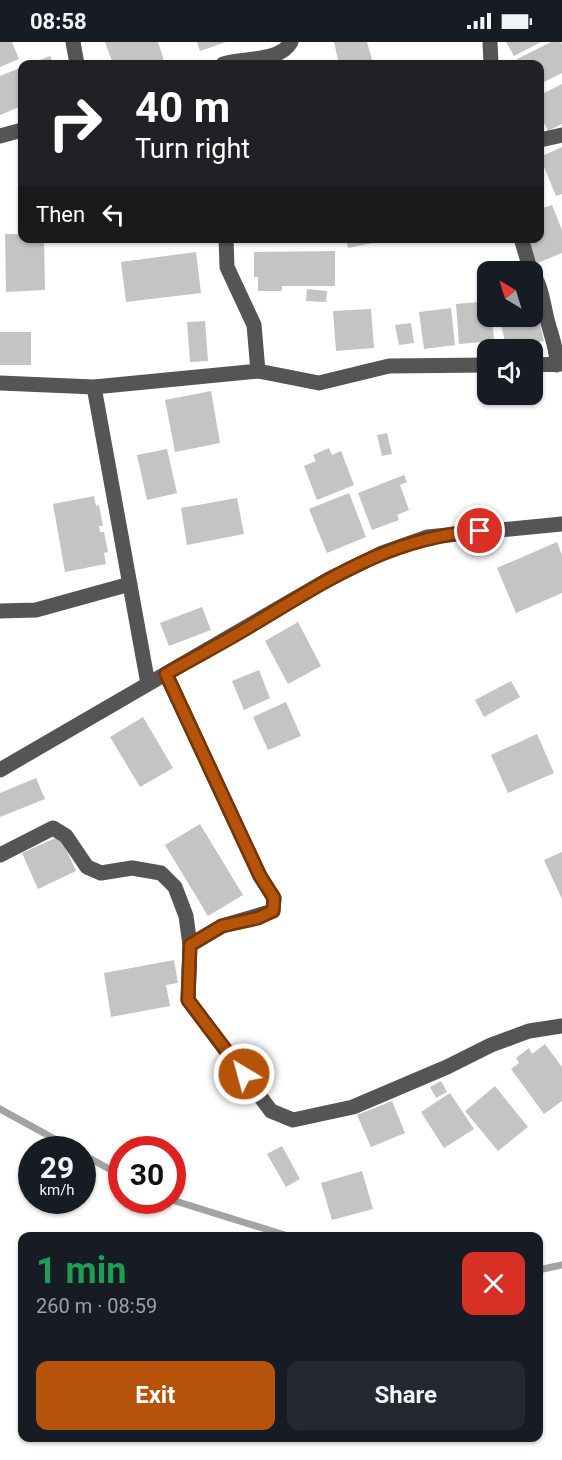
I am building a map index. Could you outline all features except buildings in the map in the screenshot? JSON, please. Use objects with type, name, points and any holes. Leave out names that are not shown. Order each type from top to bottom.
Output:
[{"type":"street","points":[[73,42],[76,60]]},
{"type":"street","points":[[234,60],[275,55],[288,48],[291,42]]},
{"type":"street","points":[[490,42],[492,60]]},
{"type":"street","points":[[0,136],[18,131]]},
{"type":"street","points":[[544,139],[562,135]]},
{"type":"street","points":[[226,243],[227,267],[254,325],[258,370]]},
{"type":"street","points":[[523,243],[528,261]]},
{"type":"street","points":[[543,300],[560,364],[543,365]]},
{"type":"street","points":[[0,383],[94,387],[258,370],[319,383],[389,366],[477,365]]},
{"type":"street","points":[[94,387],[148,684]]},
{"type":"street","points":[[0,770],[329,579],[382,553],[427,537],[562,525]]},
{"type":"street","points":[[0,611],[36,610],[130,584]]},
{"type":"street","points":[[166,674],[260,876],[274,898],[273,911],[258,918],[222,926],[190,945]]},
{"type":"street","points":[[0,855],[53,828],[66,836],[87,867],[101,873],[132,868],[161,873],[175,887],[186,916],[190,945],[188,1000],[271,1111],[293,1120],[353,1107],[501,1041],[529,1031],[562,1026]]},
{"type":"waterway","points":[[0,1109],[49,1136]]},
{"type":"waterway","points":[[96,1162],[108,1168]]},
{"type":"waterway","points":[[186,1204],[275,1232]]},
{"type":"waterway","points":[[543,1269],[562,1265]]},
{"type":"route","points":[[244,1074],[188,1000],[190,945],[222,926],[258,918],[273,911],[274,898],[260,876],[166,674],[329,579],[382,553],[427,537],[480,531]]}]
